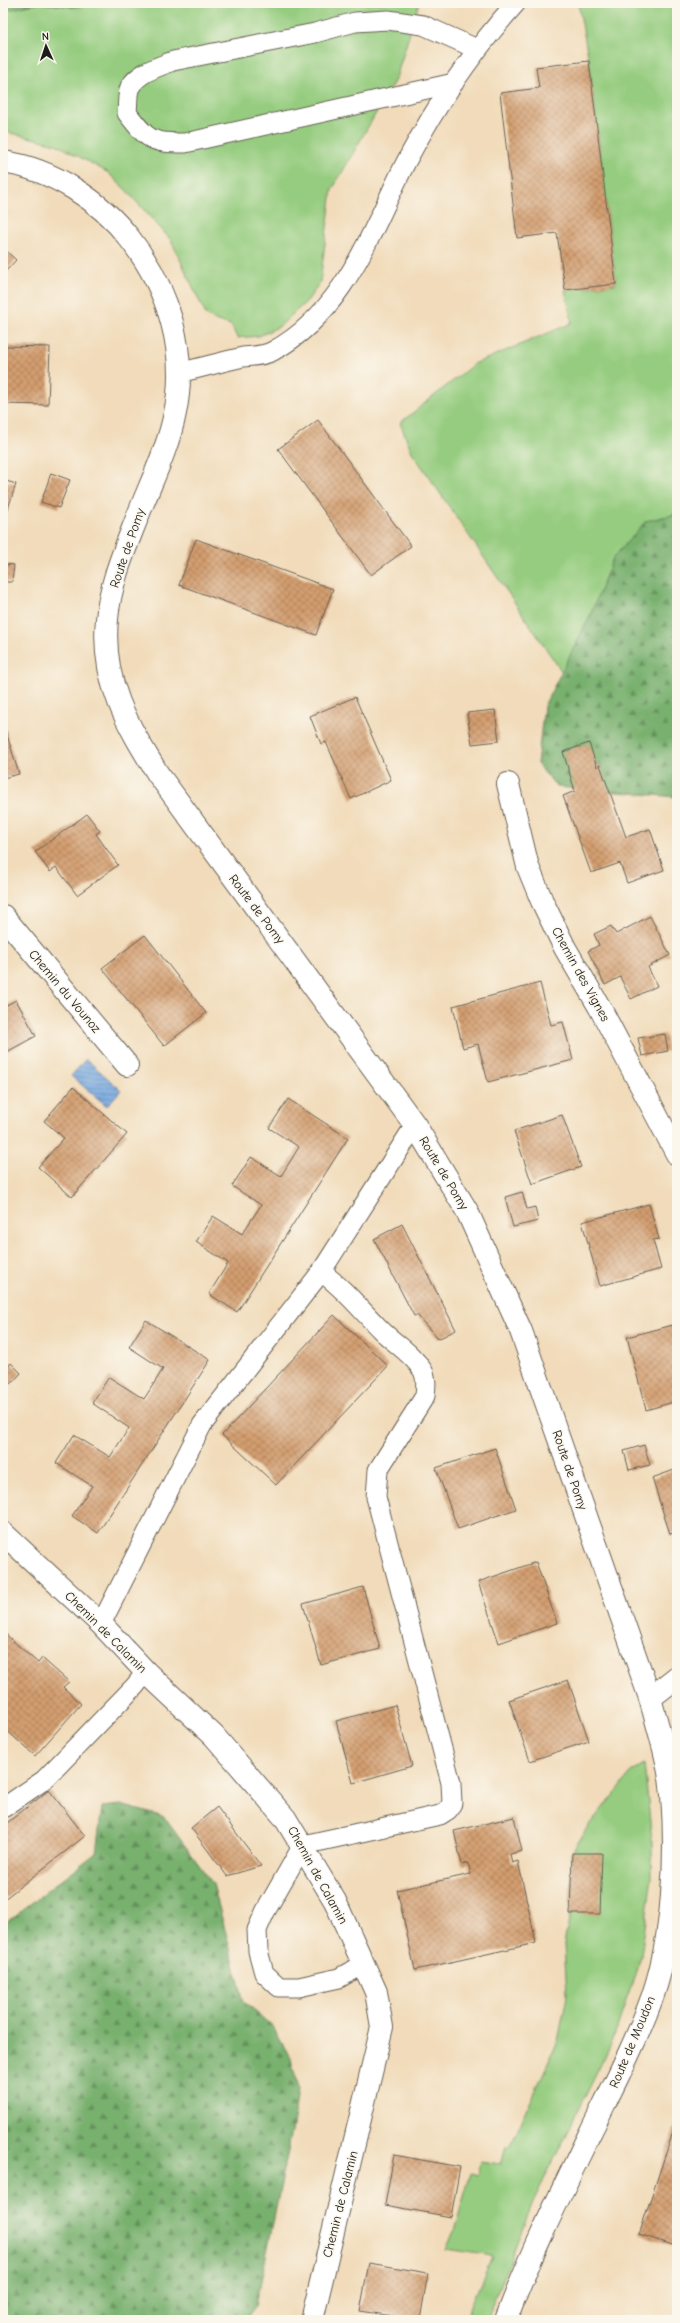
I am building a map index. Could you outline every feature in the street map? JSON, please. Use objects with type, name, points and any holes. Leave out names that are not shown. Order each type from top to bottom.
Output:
[{"type":"main road","name":"Route de Pomy","points":[[3,162],[21,165],[46,174],[84,194],[120,225],[141,253],[160,285],[174,325],[178,373],[175,411],[171,427],[117,571],[107,620],[108,650],[112,684],[118,703],[129,728],[158,774],[415,1125],[467,1211],[521,1331],[650,1698]]},
{"type":"main road","name":"Chemin des Vignes","points":[[508,784],[528,867],[542,901],[565,948],[600,1008],[677,1154]]},
{"type":"main road","name":"Chemin du Vounoz","points":[[3,916],[127,1065]]},
{"type":"main road","name":"Chemin de Calamin","points":[[3,1533],[101,1624],[146,1672],[214,1736],[285,1818],[303,1845],[335,1901],[376,1992],[382,2027],[381,2064],[312,2320]]},
{"type":"main road","points":[[650,1698],[677,1677]]},
{"type":"main road","name":"Route de Moudon","points":[[506,2320],[551,2213],[633,2046],[653,1993],[667,1936],[672,1882],[672,1794],[650,1698]]},
{"type":"lane","points":[[178,373],[271,352],[297,336],[317,318],[336,294],[364,250],[406,161],[454,83],[477,49],[516,3]]},
{"type":"lane","points":[[454,83],[185,143],[159,143],[142,132],[127,113],[129,88],[138,77],[152,69],[173,61],[315,33],[355,22],[388,20],[423,25],[477,49]]},
{"type":"lane","points":[[101,1624],[202,1425],[321,1272],[415,1125]]},
{"type":"lane","points":[[321,1272],[336,1283],[382,1331],[416,1362],[424,1373],[426,1383],[425,1396],[378,1470],[376,1497],[451,1783],[452,1804],[448,1810],[440,1814],[303,1845],[264,1912],[258,1930],[258,1951],[264,1973],[279,1987],[299,1987],[339,1978],[364,1964]]},
{"type":"lane","points":[[3,1808],[44,1780],[135,1686],[146,1672]]},
{"type":"green space","points":[[3,3],[40,3],[3,11]]},
{"type":"green space","points":[[40,3],[73,7],[107,3],[419,3],[396,78],[332,190],[320,282],[308,300],[280,326],[259,336],[237,338],[231,325],[214,320],[206,315],[171,240],[126,190],[107,172],[56,144],[3,131],[3,11]]},
{"type":"green space","points":[[40,3],[107,3],[73,7]]},
{"type":"green space","points":[[578,3],[677,3],[677,514],[646,521],[589,618],[562,672],[412,452],[400,423],[474,364],[572,323],[565,290],[616,284],[589,61]]},
{"type":"green space","points":[[677,514],[677,797],[557,787],[537,764],[544,706],[589,618],[613,558],[646,521]]},
{"type":"green space","points":[[644,1764],[652,1840],[652,1877],[641,1956],[613,2040],[533,2202],[486,2320],[465,2320],[492,2256],[446,2249],[454,2230],[471,2173],[478,2175],[481,2161],[501,2164],[506,2146],[510,2147],[558,2041],[567,1995],[564,1944],[570,1914],[572,1853],[588,1826],[634,1770]]},
{"type":"green space","points":[[121,1805],[164,1817],[213,1884],[244,2002],[273,2027],[291,2059],[298,2088],[293,2126],[256,2305],[245,2320],[3,2320],[3,1925],[96,1853],[102,1807]]},
{"type":"water","points":[[86,1059],[121,1090],[107,1106],[71,1076]]},
{"type":"building","points":[[589,61],[616,284],[565,290],[557,233],[517,238],[500,93],[539,88],[536,67]]},
{"type":"building","points":[[3,248],[16,260],[6,271],[3,268]]},
{"type":"building","points":[[3,346],[50,347],[48,405],[3,404]]},
{"type":"building","points":[[318,420],[411,546],[371,575],[278,449]]},
{"type":"building","points":[[51,473],[70,480],[59,508],[41,502]]},
{"type":"building","points":[[3,480],[16,484],[3,524]]},
{"type":"building","points":[[196,539],[333,589],[316,635],[179,585]]},
{"type":"building","points":[[3,564],[14,565],[12,582],[3,582]]},
{"type":"building","points":[[355,697],[391,780],[351,799],[326,742],[321,744],[310,716]]},
{"type":"building","points":[[495,710],[499,741],[472,744],[467,713]]},
{"type":"building","points":[[3,722],[19,774],[3,778]]},
{"type":"building","points":[[589,743],[597,767],[600,765],[626,837],[650,829],[664,870],[627,883],[620,863],[591,873],[563,796],[575,791],[563,752]]},
{"type":"building","points":[[87,814],[100,831],[96,834],[118,865],[77,895],[56,867],[50,872],[35,852]]},
{"type":"building","points":[[650,916],[670,955],[648,967],[657,986],[631,999],[620,977],[605,985],[588,951],[599,945],[594,934],[611,926],[616,934]]},
{"type":"building","points":[[145,935],[206,1013],[164,1046],[102,968]]},
{"type":"building","points":[[540,983],[551,1025],[563,1022],[573,1060],[488,1082],[478,1044],[463,1048],[453,1006]]},
{"type":"building","points":[[16,1000],[36,1036],[3,1054],[3,1007]]},
{"type":"building","points":[[665,1034],[668,1051],[642,1056],[638,1038]]},
{"type":"building","points":[[73,1087],[127,1134],[72,1197],[38,1167],[64,1138],[44,1121]]},
{"type":"building","points":[[288,1099],[348,1138],[237,1312],[209,1294],[228,1263],[196,1242],[213,1216],[242,1234],[261,1205],[232,1186],[251,1157],[281,1176],[299,1147],[269,1128]]},
{"type":"building","points":[[562,1115],[581,1167],[532,1184],[514,1131]]},
{"type":"building","points":[[522,1192],[527,1209],[535,1207],[538,1221],[513,1227],[505,1197]]},
{"type":"building","points":[[649,1204],[659,1239],[653,1240],[661,1269],[600,1286],[582,1222]]},
{"type":"building","points":[[402,1224],[456,1330],[438,1339],[417,1315],[414,1316],[374,1239]]},
{"type":"building","points":[[334,1315],[388,1366],[276,1485],[222,1435]]},
{"type":"building","points":[[146,1320],[210,1360],[98,1533],[72,1516],[92,1486],[56,1463],[74,1435],[110,1457],[129,1428],[92,1403],[109,1377],[144,1399],[163,1369],[129,1347]]},
{"type":"building","points":[[677,1324],[677,1401],[646,1410],[627,1337]]},
{"type":"building","points":[[11,1363],[21,1373],[11,1384],[3,1377],[3,1372]]},
{"type":"building","points":[[644,1445],[650,1465],[629,1470],[624,1451]]},
{"type":"building","points":[[495,1448],[516,1509],[458,1529],[436,1468]]},
{"type":"building","points":[[677,1469],[677,1542],[674,1533],[670,1534],[652,1478]]},
{"type":"building","points":[[536,1562],[557,1623],[499,1643],[478,1582]]},
{"type":"building","points":[[363,1587],[380,1649],[321,1665],[303,1604]]},
{"type":"building","points":[[3,1632],[38,1663],[42,1658],[69,1682],[63,1687],[81,1704],[35,1756],[3,1727]]},
{"type":"building","points":[[568,1680],[589,1741],[530,1761],[509,1700]]},
{"type":"building","points":[[395,1705],[412,1766],[353,1783],[336,1721]]},
{"type":"building","points":[[49,1790],[85,1836],[3,1900],[3,1826]]},
{"type":"building","points":[[217,1807],[261,1866],[227,1876],[191,1828]]},
{"type":"building","points":[[514,1817],[522,1851],[510,1854],[512,1863],[518,1861],[536,1943],[415,1970],[397,1890],[471,1874],[468,1863],[462,1865],[454,1831]]},
{"type":"building","points":[[572,1853],[602,1853],[600,1914],[570,1914]]},
{"type":"building","points":[[677,2120],[677,2247],[639,2234]]},
{"type":"building","points":[[394,2155],[460,2167],[451,2217],[385,2205]]},
{"type":"building","points":[[369,2263],[428,2273],[420,2320],[360,2311]]}]
